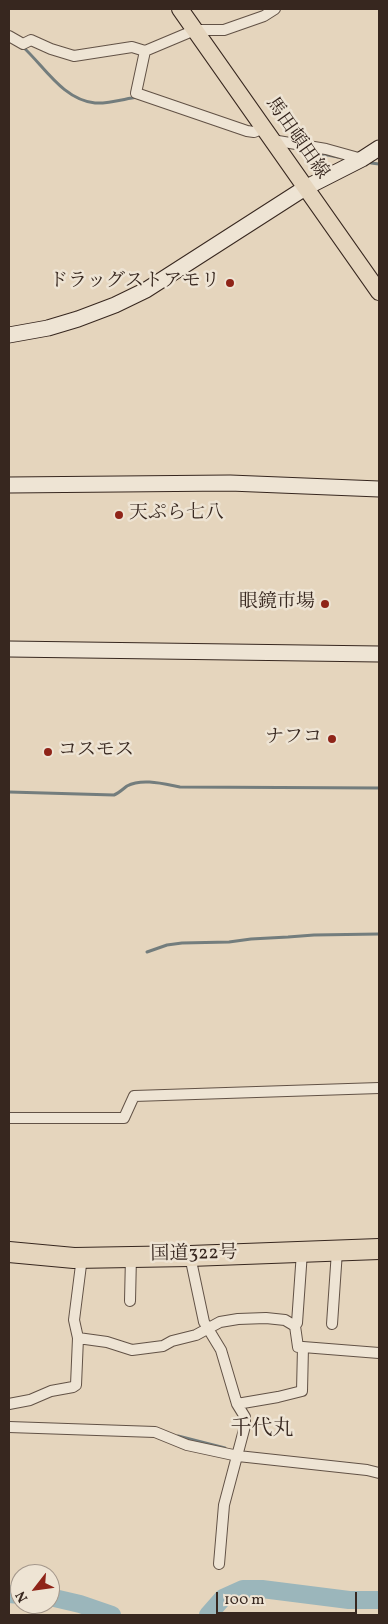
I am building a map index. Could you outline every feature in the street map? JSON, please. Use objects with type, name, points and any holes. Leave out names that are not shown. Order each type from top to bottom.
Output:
[{"type":"highway","name":"国道322号","points":[[9,1252],[82,1257],[190,1256],[379,1249]]},
{"type":"main road","name":"馬田頓田線","points":[[180,9],[379,292]]},
{"type":"street","points":[[9,36],[22,44],[31,40],[74,56],[132,47],[145,50],[195,30],[224,30],[264,16],[275,9]]},
{"type":"street","points":[[145,50],[136,93],[247,131],[268,134],[362,159]]},
{"type":"street","points":[[9,334],[48,328],[78,319],[115,305],[146,290],[305,188],[362,159],[379,148]]},
{"type":"street","points":[[9,485],[230,483],[379,489]]},
{"type":"street","points":[[9,649],[379,654]]},
{"type":"street","points":[[9,1118],[124,1118],[134,1096],[379,1088]]},
{"type":"street","points":[[332,1324],[337,1251]]},
{"type":"street","points":[[302,1252],[297,1323],[295,1326],[298,1347],[379,1353]]},
{"type":"street","points":[[130,1301],[131,1256]]},
{"type":"street","points":[[190,1256],[204,1322],[221,1350],[237,1404],[245,1417],[245,1426],[224,1505],[219,1564]]},
{"type":"street","points":[[9,1404],[30,1400],[51,1391],[76,1385],[78,1338],[74,1320],[82,1257]]},
{"type":"street","points":[[78,1338],[107,1342],[132,1350],[163,1346],[209,1329],[220,1322],[238,1319],[266,1318],[285,1320],[295,1326]]},
{"type":"street","points":[[237,1404],[302,1391],[303,1347]]},
{"type":"street","points":[[9,1427],[155,1432],[187,1444],[379,1473]]},
{"type":"waterway","points":[[23,47],[64,89],[84,101],[100,103],[137,97]]},
{"type":"waterway","points":[[312,152],[338,157]]},
{"type":"waterway","points":[[371,163],[379,164]]},
{"type":"waterway","points":[[9,792],[114,795],[127,786],[139,782],[160,783],[180,787],[379,788]]},
{"type":"waterway","points":[[147,952],[167,945],[182,943],[229,942],[314,935],[379,934]]},
{"type":"waterway","points":[[178,1436],[225,1448]]},
{"type":"waterway","points":[[208,1615],[223,1598],[243,1589],[262,1589],[349,1600],[379,1600]]},
{"type":"waterway","points":[[60,1599],[112,1615]]},
{"type":"place","name":"ドラッグストアモリ","points":[[230,283]]},
{"type":"place","name":"天ぷら七八","points":[[119,515]]},
{"type":"place","name":"眼鏡市場","points":[[325,604]]},
{"type":"place","name":"ナフコ","points":[[332,739]]},
{"type":"place","name":"コスモス","points":[[48,752]]},
{"type":"district","name":"千代丸","points":[[262,1430]]}]
